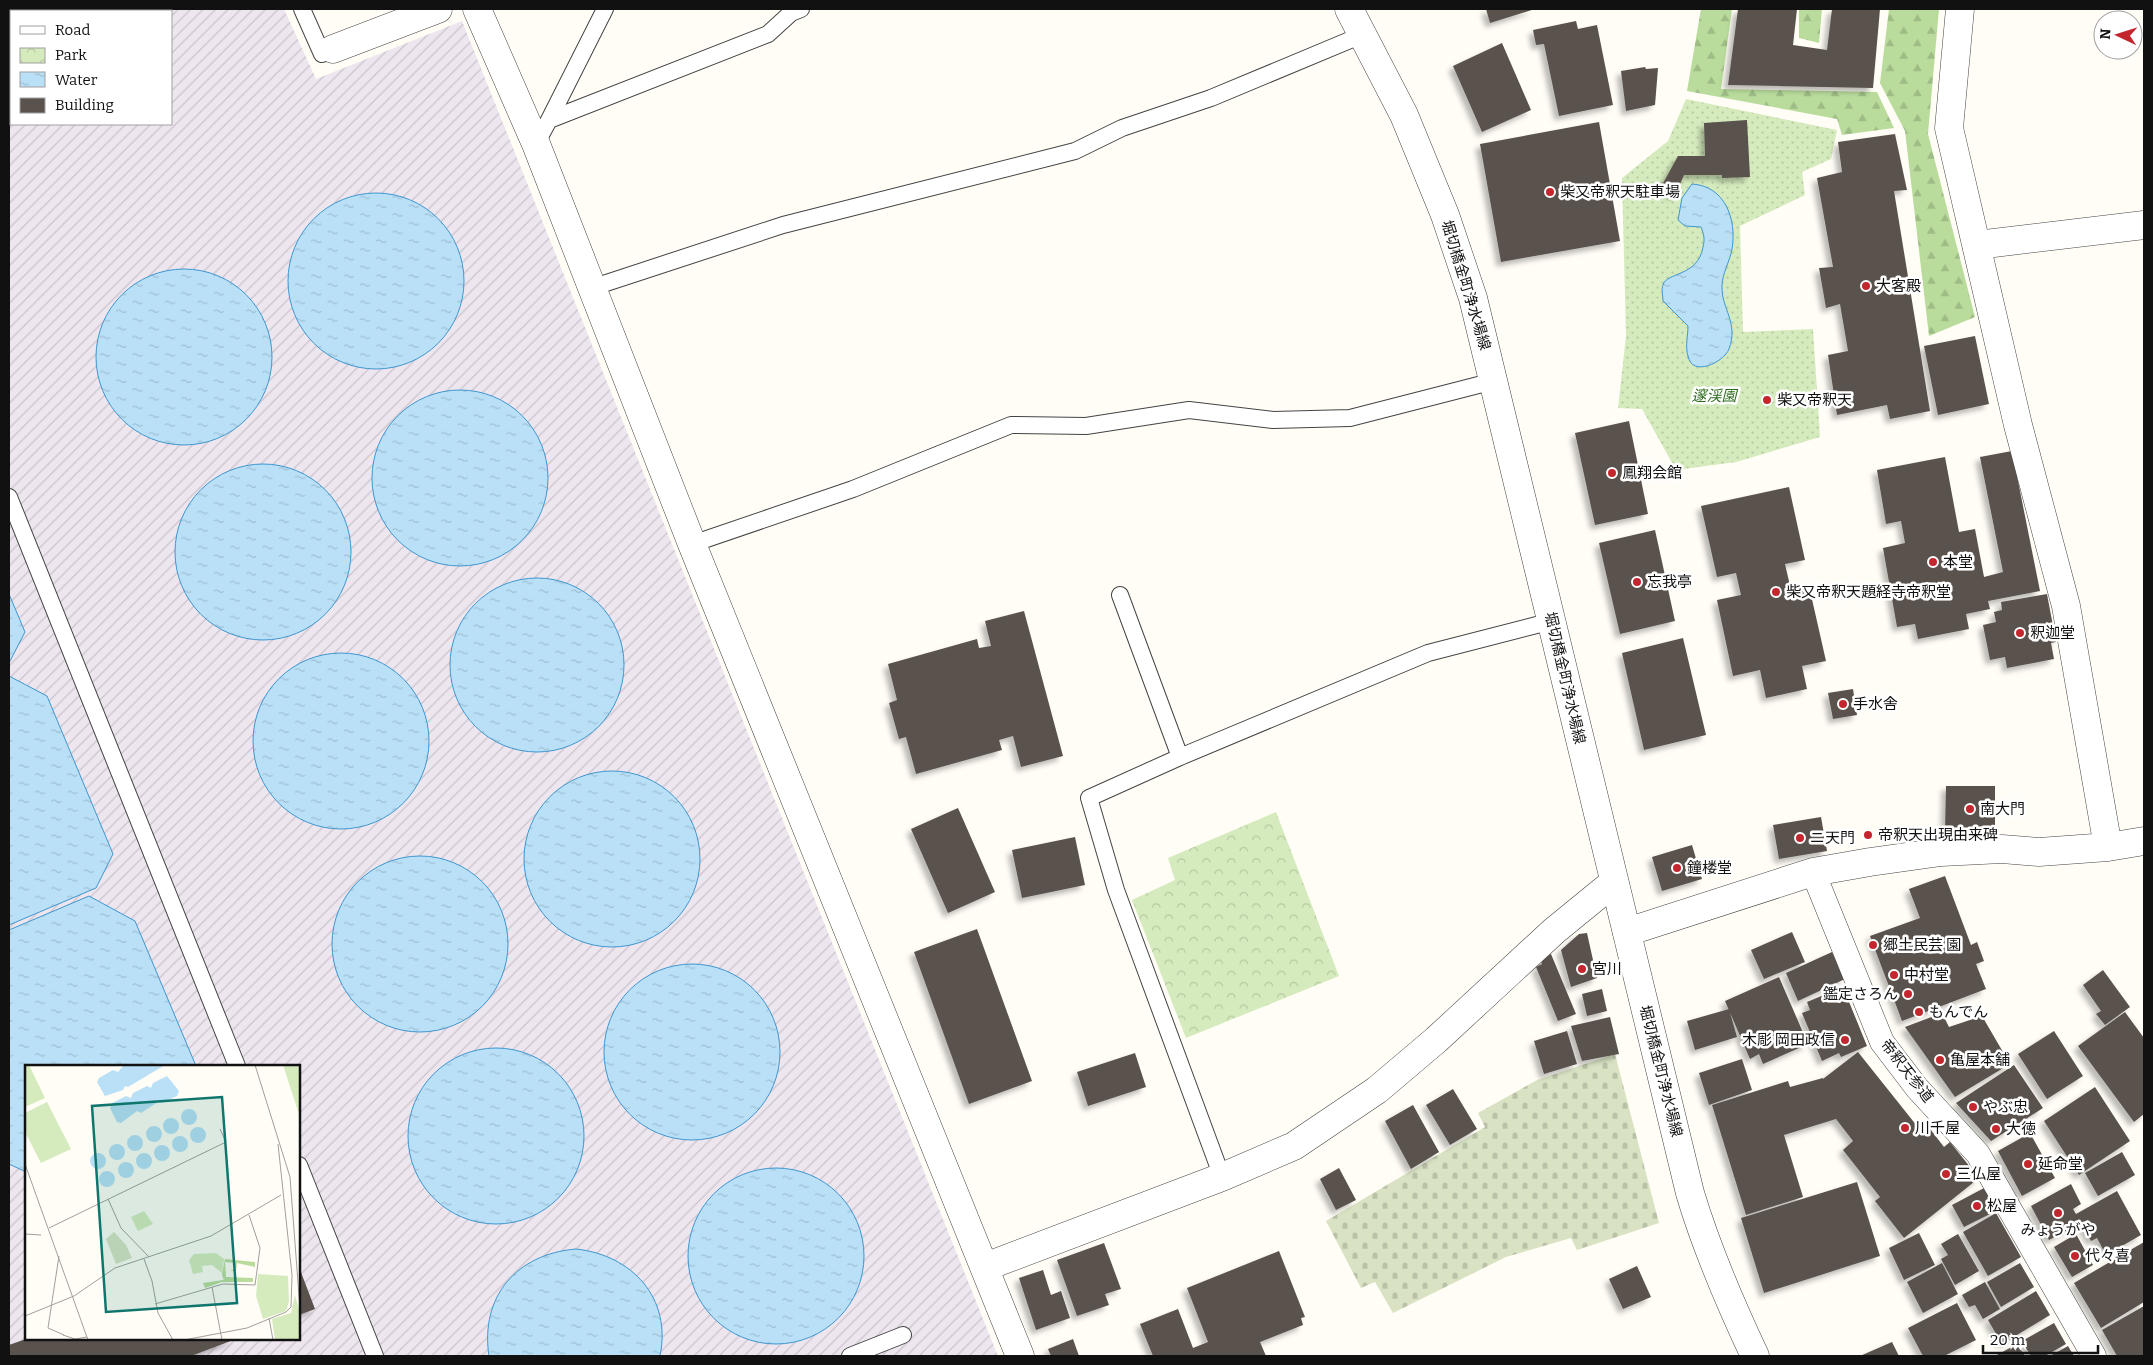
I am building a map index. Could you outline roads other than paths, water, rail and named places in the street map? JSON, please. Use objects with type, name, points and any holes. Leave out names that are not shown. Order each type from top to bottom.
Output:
[{"type":"street","points":[[333,50],[438,9]]},
{"type":"street","points":[[478,9],[536,144],[692,544],[1020,1356]]},
{"type":"street","name":"堀切橋金町浄水場線","points":[[1350,9],[1404,116],[1445,215],[1473,298],[1690,1193],[1705,1243],[1730,1304],[1755,1356]]},
{"type":"street","points":[[1960,9],[1949,128],[2018,425],[2066,606],[2108,847]]},
{"type":"street","points":[[1977,246],[2144,226]]},
{"type":"street","points":[[1627,932],[1813,872],[1941,852],[2002,849],[2039,852],[2108,847],[2144,841]]},
{"type":"street","name":"帝釈天参道","points":[[1813,872],[1882,1042],[1917,1088],[1978,1154],[2094,1356]]},
{"type":"street","points":[[985,1267],[1222,1177],[1294,1146],[1377,1090],[1436,1040],[1554,931],[1614,882]]},
{"type":"lane","points":[[302,9],[322,54],[333,50]]},
{"type":"lane","points":[[536,144],[605,9]]},
{"type":"lane","points":[[549,120],[768,34],[791,13],[801,9]]},
{"type":"lane","points":[[591,288],[783,225],[1075,151],[1122,128],[1210,98],[1362,34]]},
{"type":"lane","points":[[692,544],[853,489],[1011,426],[1086,426],[1189,410],[1274,420],[1350,418],[1494,381]]},
{"type":"lane","points":[[9,497],[237,1065]]},
{"type":"lane","points":[[1120,595],[1180,757]]},
{"type":"lane","points":[[1222,1177],[1116,890],[1089,798],[1180,757],[1428,653],[1552,621]]},
{"type":"lane","points":[[300,1168],[375,1356]]},
{"type":"lane","points":[[850,1356],[903,1335]]},
{"type":"water","points":[[1692,184],[1703,186],[1713,191],[1720,198],[1730,216],[1733,238],[1730,258],[1723,277],[1722,286],[1722,294],[1731,323],[1732,340],[1729,349],[1721,359],[1708,366],[1701,367],[1691,363],[1688,356],[1688,326],[1663,301],[1662,291],[1665,281],[1695,264],[1700,257],[1703,247],[1704,237],[1701,227],[1685,226],[1678,220],[1682,198]]},
{"type":"water","points":[[376,193],[393,195],[409,200],[432,213],[444,225],[460,256],[464,281],[462,298],[457,314],[444,337],[432,349],[401,365],[376,369],[359,367],[343,362],[320,349],[308,337],[292,306],[288,281],[290,264],[295,248],[308,225],[320,213],[351,197]]},
{"type":"water","points":[[184,269],[201,271],[217,276],[240,289],[252,301],[268,332],[272,357],[270,374],[265,390],[252,413],[240,425],[209,441],[184,445],[167,443],[151,438],[128,425],[116,413],[100,382],[96,357],[98,340],[103,324],[116,301],[128,289],[159,273]]},
{"type":"water","points":[[460,390],[477,392],[493,397],[516,410],[528,422],[544,453],[548,478],[546,495],[541,511],[528,534],[516,546],[485,562],[460,566],[443,564],[427,559],[404,546],[392,534],[376,503],[372,478],[374,461],[379,445],[392,422],[404,410],[435,394]]},
{"type":"water","points":[[263,464],[297,471],[319,484],[331,496],[344,518],[351,552],[344,586],[331,608],[319,620],[297,633],[263,640],[229,633],[207,620],[195,608],[182,586],[175,552],[182,518],[195,496],[207,484],[229,471]]},
{"type":"water","points":[[546,578],[570,584],[586,592],[599,603],[610,616],[618,632],[623,648],[623,682],[618,698],[610,714],[599,727],[586,738],[562,749],[546,752],[528,752],[512,749],[488,738],[464,714],[451,682],[450,656],[453,640],[464,616],[488,592],[520,579]]},
{"type":"water","points":[[9,594],[25,632],[9,663]]},
{"type":"water","points":[[341,653],[358,655],[374,660],[397,673],[409,685],[425,716],[429,741],[427,758],[422,774],[409,797],[397,809],[366,825],[341,829],[324,827],[308,822],[285,809],[273,797],[257,766],[253,741],[255,724],[260,708],[273,685],[285,673],[316,657]]},
{"type":"water","points":[[9,676],[47,696],[113,854],[96,888],[9,925]]},
{"type":"water","points":[[612,771],[646,778],[668,791],[680,803],[693,825],[700,859],[693,893],[680,915],[668,927],[646,940],[612,947],[578,940],[556,927],[544,915],[531,893],[524,859],[531,825],[544,803],[556,791],[578,778]]},
{"type":"water","points":[[420,856],[437,858],[453,863],[476,876],[488,888],[504,919],[508,944],[506,961],[501,977],[488,1000],[476,1012],[445,1028],[420,1032],[403,1030],[387,1025],[364,1012],[352,1000],[336,969],[332,944],[334,927],[339,911],[352,888],[364,876],[395,860]]},
{"type":"water","points":[[89,896],[135,921],[196,1065],[25,1065],[25,1172],[9,1164],[9,930]]},
{"type":"water","points":[[692,964],[726,971],[748,984],[760,996],[773,1018],[780,1052],[773,1086],[760,1108],[748,1120],[726,1133],[692,1140],[658,1133],[636,1120],[624,1108],[611,1086],[604,1052],[611,1018],[624,996],[636,984],[658,971]]},
{"type":"water","points":[[496,1048],[530,1055],[552,1068],[564,1080],[577,1102],[584,1136],[577,1170],[564,1192],[552,1204],[530,1217],[496,1224],[462,1217],[440,1204],[428,1192],[415,1170],[408,1136],[415,1102],[428,1080],[440,1068],[462,1055]]},
{"type":"water","points":[[776,1168],[810,1175],[832,1188],[844,1200],[857,1222],[864,1256],[857,1290],[844,1312],[832,1324],[810,1337],[776,1344],[742,1337],[720,1324],[708,1312],[695,1290],[688,1256],[695,1222],[708,1200],[720,1188],[742,1175]]},
{"type":"water","points":[[576,1249],[596,1253],[614,1260],[630,1270],[644,1283],[653,1298],[660,1316],[662,1335],[660,1356],[489,1356],[488,1335],[490,1315],[497,1298],[507,1282],[520,1269],[536,1260],[555,1253]]},
{"type":"place","name":"柴又帝釈天駐車場","points":[[1550,192]]},
{"type":"place","name":"大客殿","points":[[1866,286]]},
{"type":"place","name":"柴又帝釈天","points":[[1767,400]]},
{"type":"place","name":"鳳翔会館","points":[[1612,473]]},
{"type":"place","name":"本堂","points":[[1933,562]]},
{"type":"place","name":"忘我亭","points":[[1637,582]]},
{"type":"place","name":"柴又帝釈天題経寺帝釈堂","points":[[1776,592]]},
{"type":"place","name":"釈迦堂","points":[[2020,633]]},
{"type":"place","name":"手水舎","points":[[1843,704]]},
{"type":"place","name":"南大門","points":[[1970,809]]},
{"type":"place","name":"帝釈天出現由来碑","points":[[1868,835]]},
{"type":"place","name":"ニ天門","points":[[1800,838]]},
{"type":"place","name":"鐘楼堂","points":[[1677,868]]},
{"type":"place","name":"郷土民芸 園","points":[[1873,945]]},
{"type":"place","name":"宮川","points":[[1582,969]]},
{"type":"place","name":"中村堂","points":[[1894,975]]},
{"type":"place","name":"鑑定さろん","points":[[1908,994]]},
{"type":"place","name":"もんでん","points":[[1919,1012]]},
{"type":"place","name":"木彫 岡田政信","points":[[1845,1040]]},
{"type":"place","name":"亀屋本舗","points":[[1940,1060]]},
{"type":"place","name":"やぶ忠","points":[[1973,1107]]},
{"type":"place","name":"川千屋","points":[[1905,1128]]},
{"type":"place","name":"大徳","points":[[1996,1129]]},
{"type":"place","name":"延命堂","points":[[2028,1164]]},
{"type":"place","name":"三仏屋","points":[[1946,1174]]},
{"type":"place","name":"松屋","points":[[1977,1206]]},
{"type":"place","name":"みょうがや","points":[[2058,1213]]},
{"type":"place","name":"代々喜","points":[[2075,1256]]},
{"type":"park label","name":"邃渓園","points":[[1714,396]]}]
